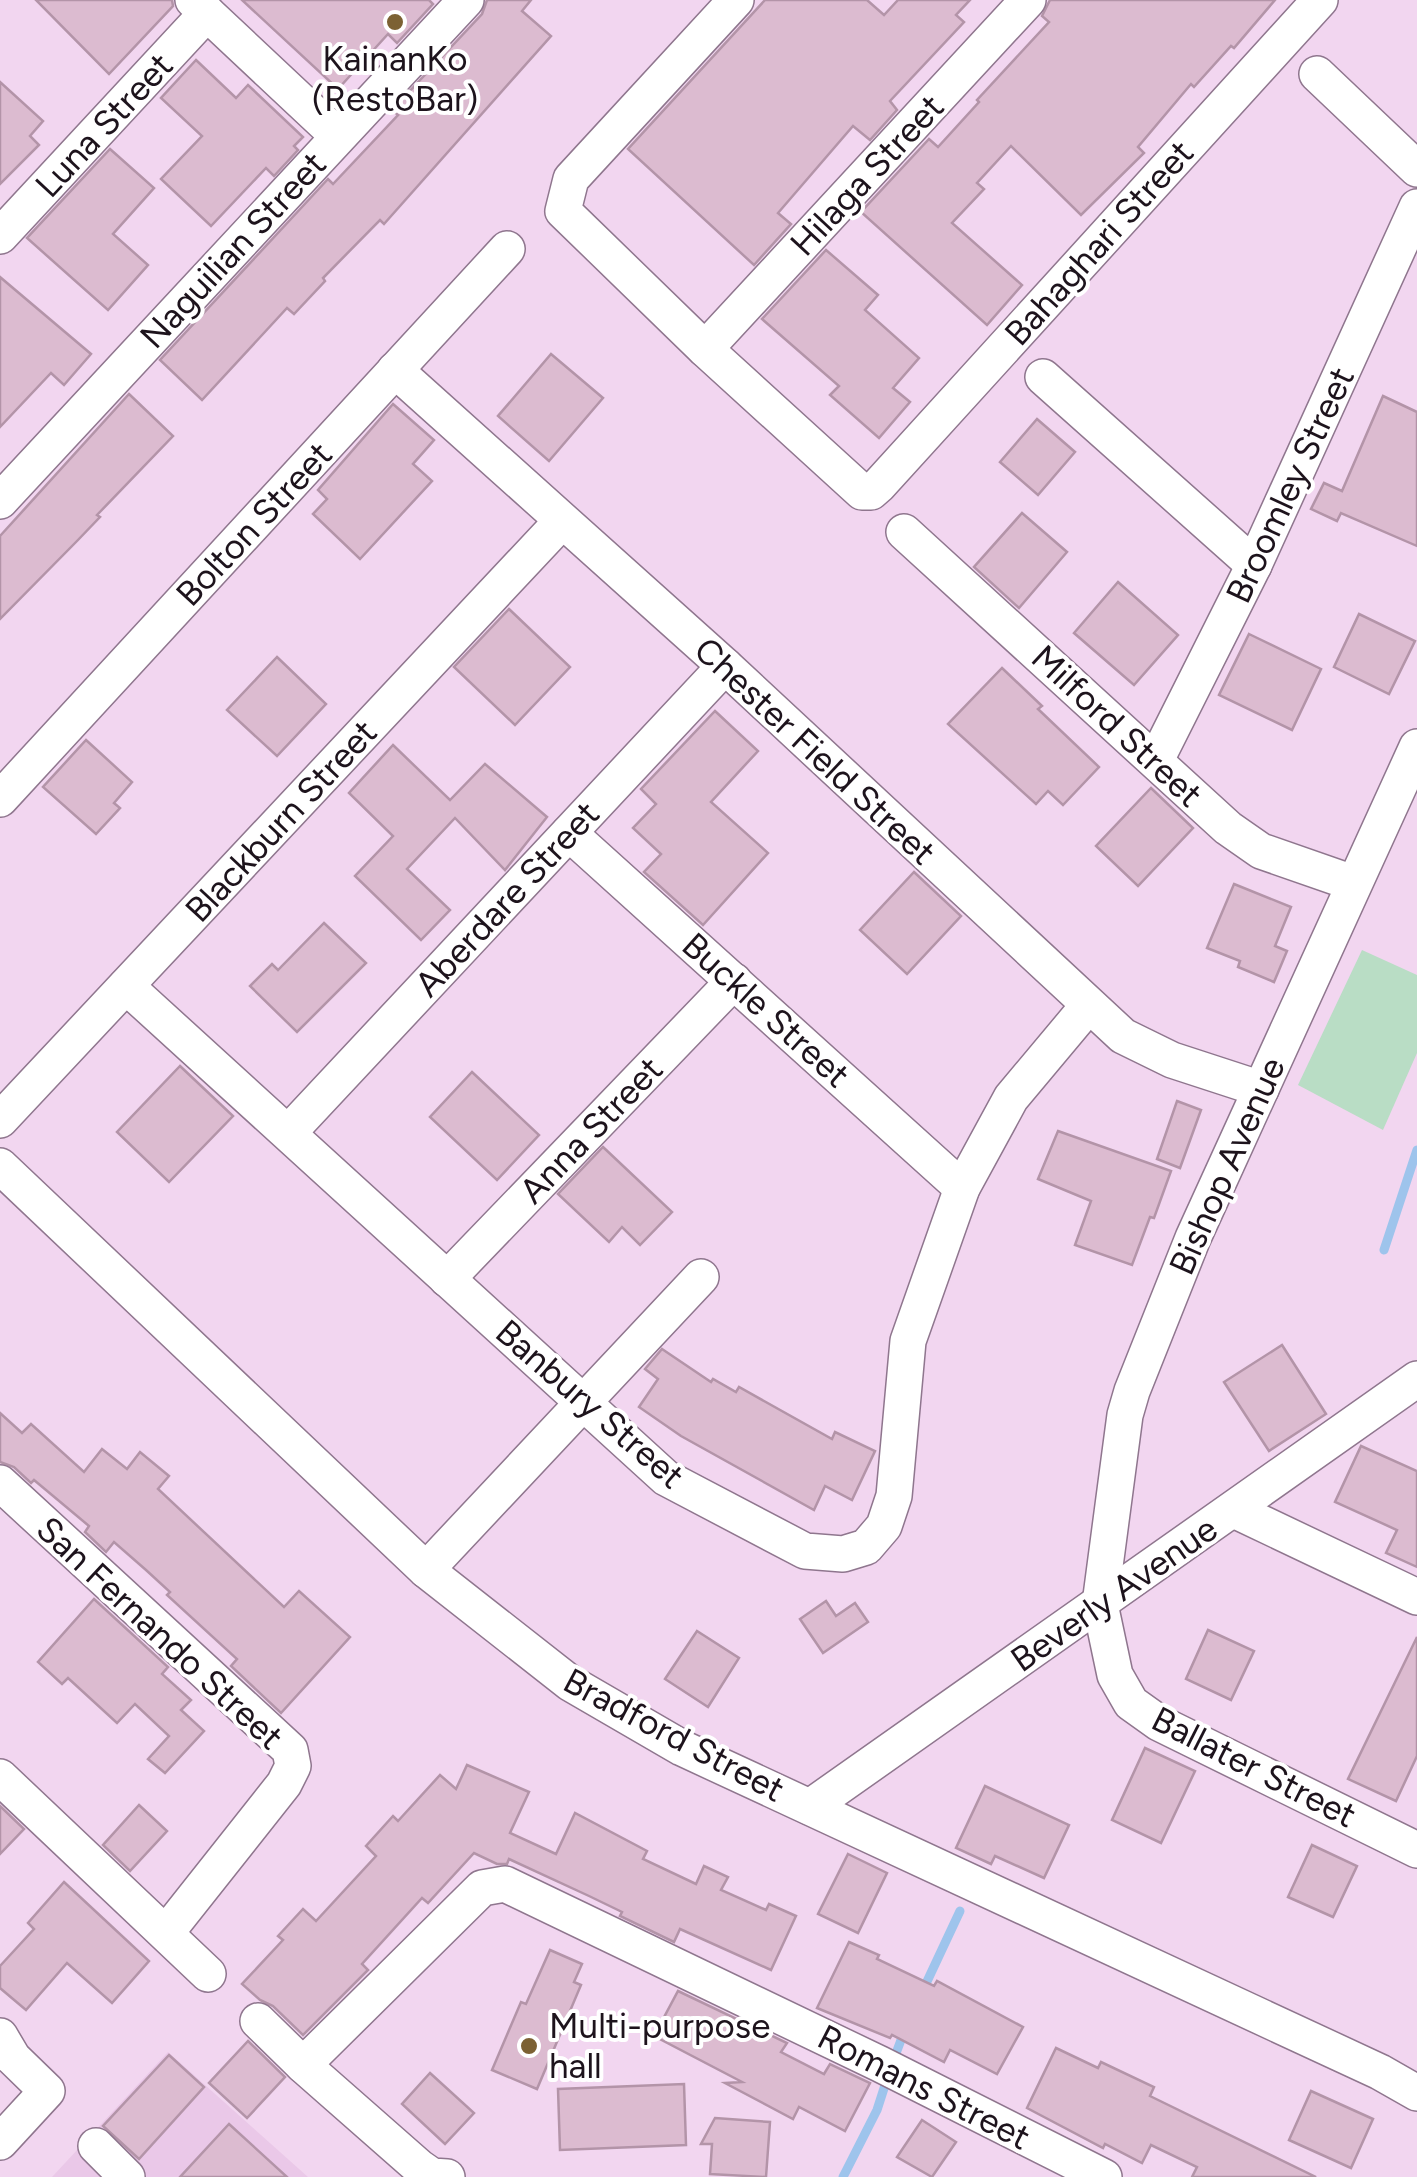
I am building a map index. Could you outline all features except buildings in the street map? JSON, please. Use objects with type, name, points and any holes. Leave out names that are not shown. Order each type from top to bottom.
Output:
[{"type":"street","points":[[706,349],[563,211],[571,179],[736,0]]},
{"type":"street","name":"Hilaga Street","points":[[706,349],[1028,0]]},
{"type":"street","name":"Bahaghari Street","points":[[706,349],[862,492],[871,492],[1320,0]]},
{"type":"street","name":"Naguilian Street","points":[[0,500],[462,1]]},
{"type":"street","points":[[200,7],[338,136]]},
{"type":"street","name":"Luna Street","points":[[0,236],[200,7]]},
{"type":"street","points":[[1317,74],[1417,169]]},
{"type":"street","name":"Broomley Street","points":[[1156,760],[1254,565],[1417,207]]},
{"type":"street","name":"Bolton Street","points":[[0,800],[507,248]]},
{"type":"street","name":"Chester Field Street","points":[[395,370],[725,666],[1123,1036],[1172,1060],[1261,1089]]},
{"type":"street","points":[[1043,377],[1254,565]]},
{"type":"street","name":"Blackburn Street","points":[[0,1120],[561,522]]},
{"type":"street","name":"Milford Street","points":[[904,532],[1228,828],[1261,851],[1353,884]]},
{"type":"street","name":"Aberdare Street","points":[[288,1132],[725,666]]},
{"type":"street","name":"Bishop Avenue","points":[[1100,1604],[1125,1415],[1193,1238],[1417,748]]},
{"type":"street","name":"Buckle Street","points":[[570,832],[962,1188]]},
{"type":"street","name":"Anna Street","points":[[448,1279],[734,982]]},
{"type":"street","name":"Banbury Street","points":[[126,986],[666,1478],[805,1551],[843,1554],[866,1547],[884,1526],[894,1496],[908,1341],[962,1188],[1011,1098],[1088,1006]]},
{"type":"street","name":"Bradford Street","points":[[0,1166],[426,1570],[570,1682],[682,1748],[1380,2072],[1417,2093]]},
{"type":"street","points":[[426,1570],[701,1277]]},
{"type":"street","name":"Beverly Avenue","points":[[810,1808],[1417,1379]]},
{"type":"street","name":"San Fernando Street","points":[[0,1483],[290,1750],[293,1766],[284,1784],[166,1933]]},
{"type":"street","points":[[1234,1510],[1417,1597]]},
{"type":"street","name":"Ballater Street","points":[[1100,1604],[1115,1675],[1131,1704],[1159,1723],[1417,1850]]},
{"type":"street","points":[[0,1776],[208,1974]]},
{"type":"street","name":"Romans Street","points":[[303,2065],[482,1888],[505,1884],[1104,2177]]},
{"type":"street","points":[[258,2021],[419,2167],[432,2176],[447,2177]]},
{"type":"street","points":[[0,2036],[13,2058],[47,2091],[0,2142]]},
{"type":"street","points":[[96,2146],[127,2177]]},
{"type":"shaded area","points":[[168,2052],[308,2177],[52,2177]]},
{"type":"green space","points":[[1362,950],[1417,975],[1417,1053],[1383,1130],[1298,1085]]},
{"type":"waterway","points":[[1384,1250],[1417,1150]]},
{"type":"waterway","points":[[923,1990],[960,1911]]},
{"type":"waterway","points":[[892,2064],[904,2032]]},
{"type":"waterway","points":[[843,2177],[877,2110],[887,2079]]},
{"type":"place","name":"KainanKo (RestoBar)","points":[[395,22]]},
{"type":"place","name":"Multi-purpose hall","points":[[529,2046]]}]
